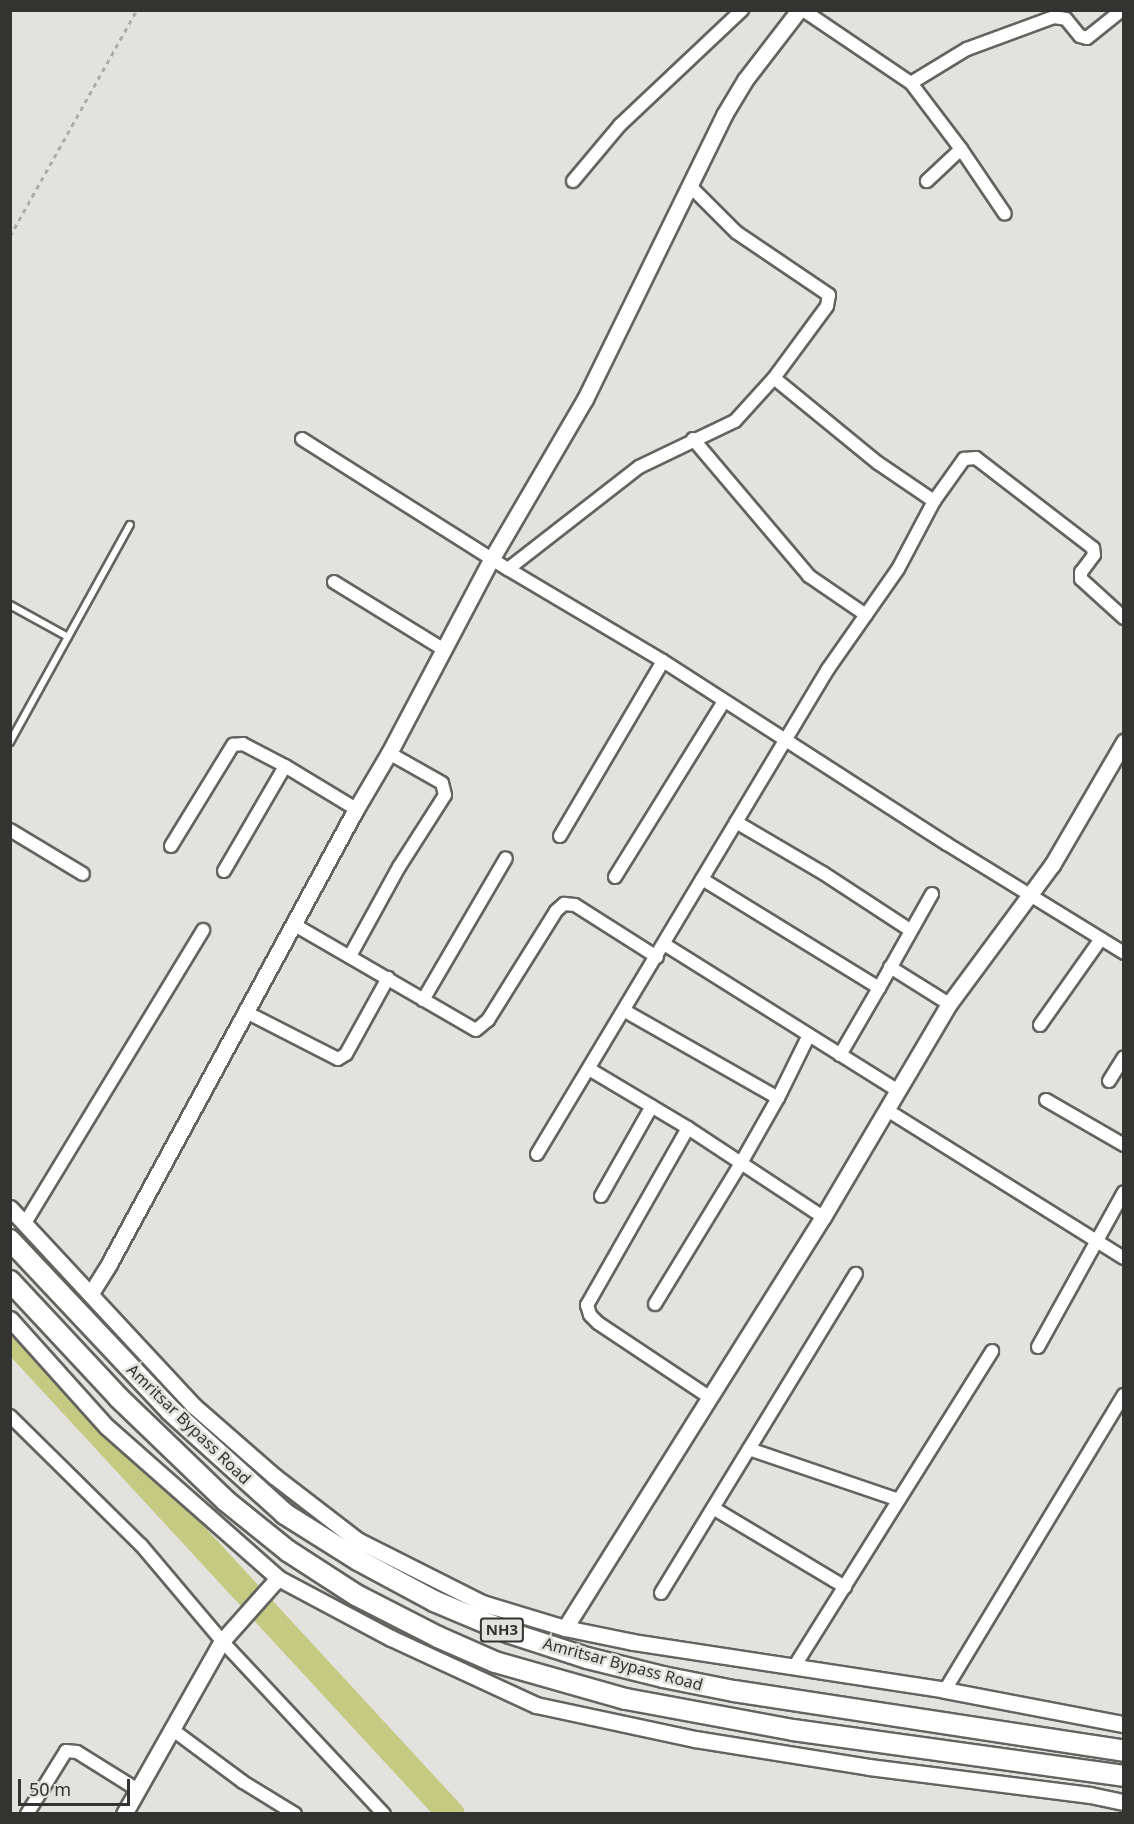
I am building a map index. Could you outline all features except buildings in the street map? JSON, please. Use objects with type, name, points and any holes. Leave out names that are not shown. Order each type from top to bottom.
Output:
[{"type":"highway","name":"Amritsar Bypass Road","points":[[10,1240],[170,1410],[285,1514],[358,1560],[434,1601],[510,1633],[587,1658],[663,1677],[734,1691],[1124,1751]]},
{"type":"highway","name":"Amritsar Bypass Road","points":[[10,1281],[111,1390],[226,1501],[288,1551],[356,1595],[438,1637],[495,1662],[566,1684],[637,1701],[793,1730],[1124,1776]]},
{"type":"street","points":[[573,181],[620,124],[742,10]]},
{"type":"street","points":[[91,1293],[292,924],[389,753],[492,558],[585,399],[734,98],[801,10],[911,83],[961,149],[1005,214]]},
{"type":"street","points":[[911,83],[967,49],[1033,24],[1060,16],[1070,23],[1080,36],[1087,38],[1122,10]]},
{"type":"street","points":[[927,182],[961,149]]},
{"type":"street","points":[[508,569],[639,467],[693,439],[735,421],[774,378],[830,300],[828,295],[736,232],[690,186]]},
{"type":"street","points":[[774,378],[878,463],[934,501]]},
{"type":"street","points":[[302,439],[508,569],[663,661],[1030,895],[1124,952]]},
{"type":"street","points":[[693,439],[809,576],[866,615]]},
{"type":"street","points":[[537,1154],[625,1011],[828,669],[898,569],[934,501],[964,459],[976,458],[1093,548],[1094,555],[1081,572],[1081,579],[1124,618]]},
{"type":"street","points":[[334,582],[443,649]]},
{"type":"street","points":[[560,836],[663,661]]},
{"type":"street","points":[[615,877],[724,701]]},
{"type":"street","points":[[565,1628],[823,1217],[949,1004],[1052,865],[1124,742]]},
{"type":"street","points":[[171,846],[233,745],[243,744],[285,766],[356,809]]},
{"type":"street","points":[[350,956],[399,867],[445,795],[442,783],[389,753]]},
{"type":"street","points":[[224,871],[285,766]]},
{"type":"street","points":[[736,822],[823,873],[910,930]]},
{"type":"street","points":[[10,830],[83,874]]},
{"type":"street","points":[[423,1000],[506,858]]},
{"type":"street","points":[[702,879],[879,988]]},
{"type":"street","points":[[840,1055],[932,894]]},
{"type":"street","points":[[292,924],[388,978],[470,1028],[481,1028],[488,1020],[556,910],[569,903],[657,957]]},
{"type":"street","points":[[25,1223],[203,930]]},
{"type":"street","points":[[1040,1025],[1101,939]]},
{"type":"street","points":[[664,944],[808,1037],[898,1091]]},
{"type":"street","points":[[890,967],[949,1004]]},
{"type":"street","points":[[246,1012],[338,1059],[346,1054],[388,978]]},
{"type":"street","points":[[625,1011],[778,1098]]},
{"type":"street","points":[[655,1304],[741,1163],[778,1098],[808,1037]]},
{"type":"street","points":[[1109,1081],[1124,1057]]},
{"type":"street","points":[[589,1069],[688,1128],[823,1217]]},
{"type":"street","points":[[1046,1100],[1124,1145]]},
{"type":"street","points":[[601,1196],[651,1106]]},
{"type":"street","points":[[887,1110],[1124,1258]]},
{"type":"street","points":[[688,1128],[587,1305],[590,1315],[598,1323],[709,1397]]},
{"type":"street","points":[[1038,1347],[1124,1192]]},
{"type":"street","points":[[10,1208],[194,1406],[274,1476],[357,1540],[482,1603],[565,1628],[633,1642],[945,1690],[1124,1724]]},
{"type":"street","points":[[661,1593],[856,1274]]},
{"type":"street","points":[[10,1319],[107,1427],[275,1582],[536,1705],[706,1741],[870,1767],[1090,1795],[1124,1802]]},
{"type":"street","points":[[794,1667],[992,1351]]},
{"type":"street","points":[[945,1690],[1124,1395]]},
{"type":"street","points":[[10,1416],[141,1545],[222,1641],[383,1813]]},
{"type":"street","points":[[749,1449],[899,1500]]},
{"type":"street","points":[[713,1508],[844,1587]]},
{"type":"street","points":[[124,1814],[222,1641],[275,1582]]},
{"type":"street","points":[[173,1730],[258,1793],[295,1814]]},
{"type":"street","points":[[27,1814],[66,1751],[77,1752],[138,1790]]},
{"type":"lane","points":[[10,742],[130,525]]},
{"type":"lane","points":[[10,605],[68,638]]},
{"type":"path","points":[[10,236],[137,10]]},
{"type":"waterway","points":[[10,1336],[451,1814]]}]
